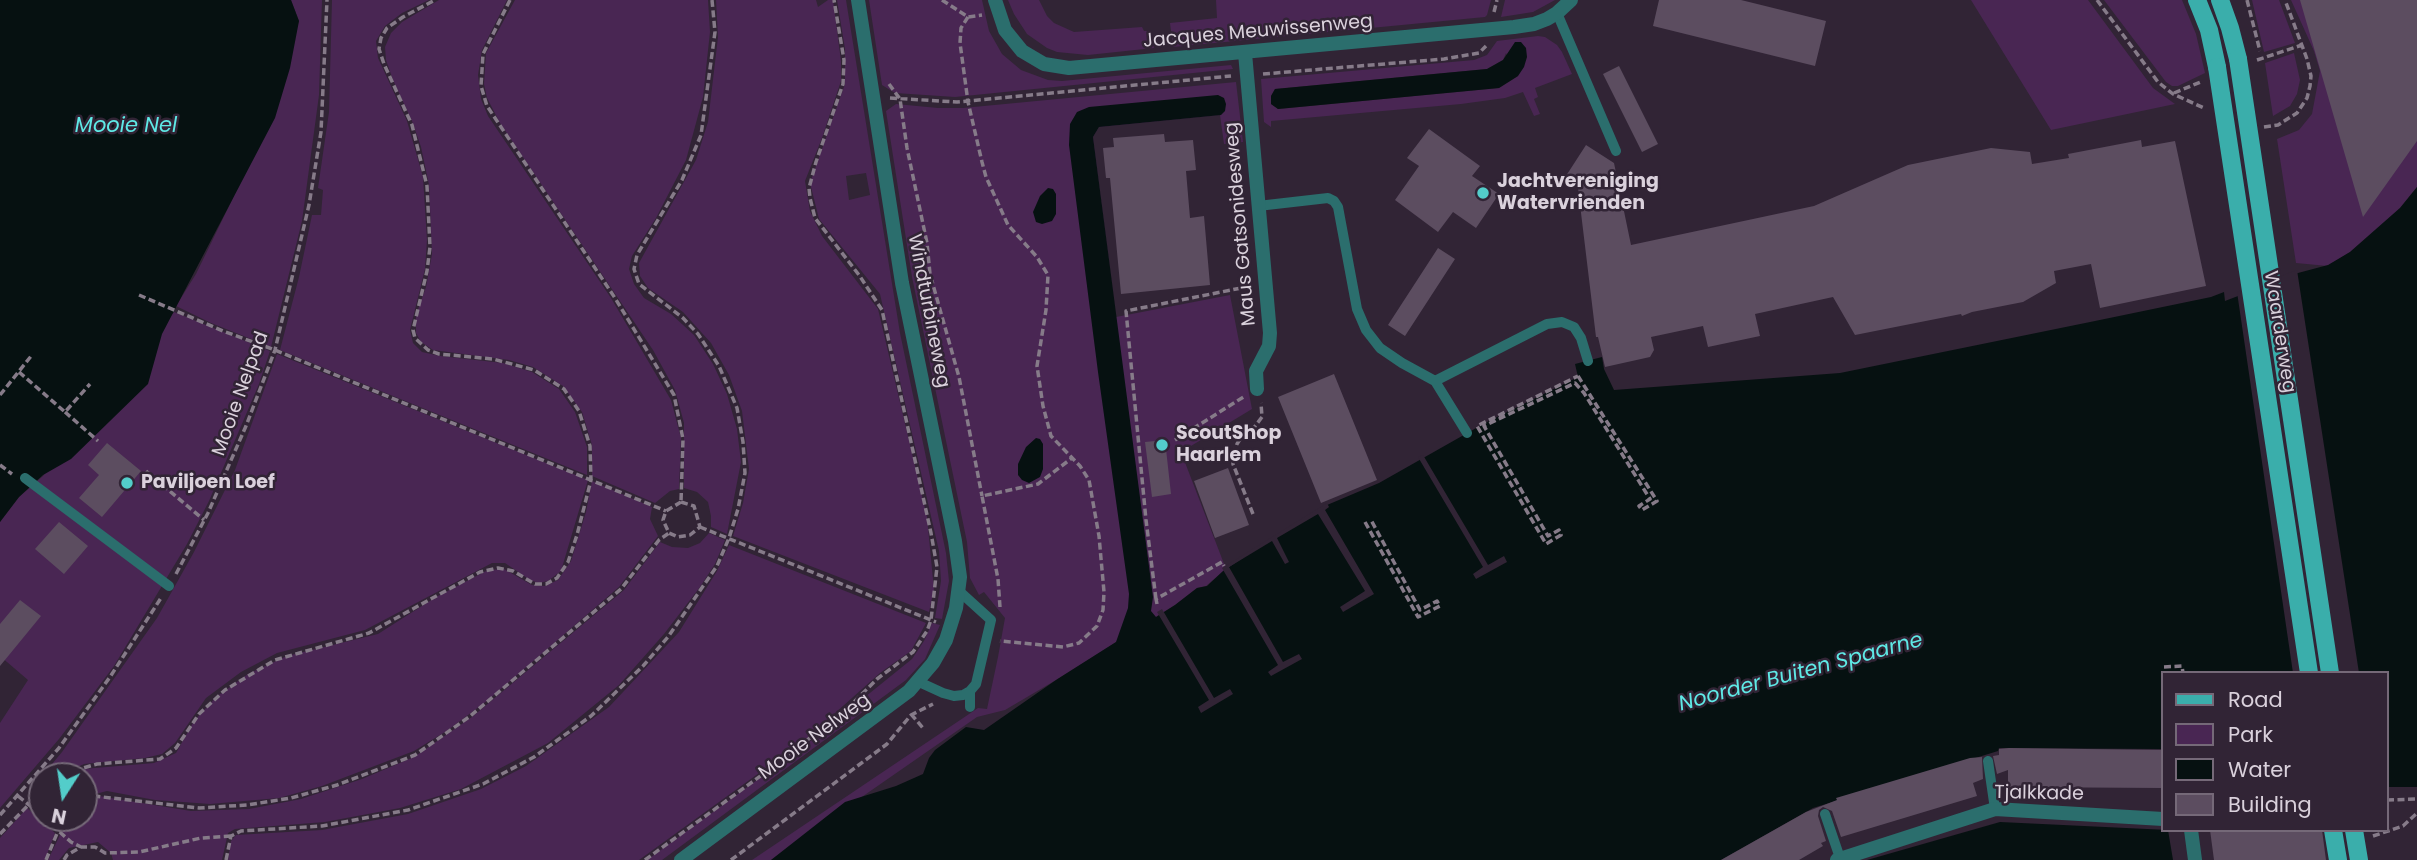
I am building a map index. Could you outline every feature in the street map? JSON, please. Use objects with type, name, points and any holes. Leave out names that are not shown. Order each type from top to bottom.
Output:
[{"type":"main road","name":"Waarderweg","points":[[2197,0],[2209,30],[2217,67],[2309,671]]},
{"type":"main road","name":"Waarderweg","points":[[2220,0],[2246,60],[2330,671]]},
{"type":"main road","points":[[2333,832],[2338,859]]},
{"type":"main road","points":[[2354,832],[2358,858]]},
{"type":"street","name":"Windturbineweg","points":[[858,0],[902,283],[956,541],[960,577],[951,628]]},
{"type":"street","points":[[1557,13],[1571,0]]},
{"type":"street","name":"Jacques Meuwissenweg","points":[[996,6],[1012,41],[1022,51],[1044,64],[1086,67],[1514,27],[1534,24],[1557,13]]},
{"type":"street","name":"Maus Gatsonidesweg","points":[[1245,53],[1270,333],[1269,346],[1256,372],[1257,389]]},
{"type":"street","name":"Mooie Nelweg","points":[[681,860],[919,682],[933,663],[951,628]]},
{"type":"street","name":"Tjalkkade","points":[[1839,859],[1995,809],[2162,819]]},
{"type":"street","points":[[2191,832],[2195,860]]},
{"type":"lane","points":[[1557,13],[1616,151]]},
{"type":"lane","points":[[1258,206],[1328,198],[1334,201],[1338,207],[1357,309],[1366,330],[1380,348],[1435,381],[1467,433]]},
{"type":"lane","points":[[1435,381],[1547,324],[1562,322],[1574,327],[1581,338],[1588,361]]},
{"type":"lane","points":[[25,478],[169,586]]},
{"type":"lane","points":[[919,682],[954,696],[970,691],[975,684],[988,639],[990,620],[959,591]]},
{"type":"lane","points":[[970,691],[970,707]]},
{"type":"lane","points":[[1988,761],[1995,809]]},
{"type":"lane","points":[[1825,814],[1839,859]]},
{"type":"path","name":"Mooie Nelpad","points":[[0,815],[59,748],[169,586],[204,520],[246,426],[275,351],[309,205],[321,132],[327,0]]},
{"type":"path","points":[[98,764],[160,759],[176,748],[199,714],[225,690],[275,660],[369,633],[480,572],[498,568],[513,571],[535,584],[545,584],[557,578],[568,562],[578,535],[591,480],[590,446],[579,411],[564,389],[534,370],[493,359],[439,354],[428,350],[415,338],[414,320],[427,271],[430,247],[427,186],[412,125],[379,49],[387,28],[435,0]]},
{"type":"path","points":[[510,0],[483,54],[481,86],[486,106],[615,298],[674,395],[683,439],[681,502]]},
{"type":"path","points":[[64,860],[67,855],[81,847],[95,847],[105,853],[139,852],[201,838],[231,836],[241,831],[322,825],[408,810],[483,785],[534,757],[591,716],[643,666],[668,637],[704,586],[729,538],[738,509],[744,473],[743,442],[737,408],[719,366],[698,334],[639,284],[634,269],[637,255],[682,180],[701,135],[715,32],[712,0]]},
{"type":"path","points":[[645,860],[771,769],[846,710],[877,679],[913,652],[931,620],[937,567],[932,533],[882,310],[816,218],[810,198],[809,188],[816,162],[843,84],[843,49],[834,0]]},
{"type":"path","points":[[942,0],[968,17]]},
{"type":"path","points":[[2247,0],[2260,51]]},
{"type":"path","points":[[2246,60],[2266,58],[2302,45],[2285,0]]},
{"type":"path","points":[[988,639],[1063,648],[1071,646],[1087,637],[1101,618],[1104,592],[1093,497],[1085,472],[1055,442],[1049,431],[1037,366],[1046,310],[1048,275],[1037,257],[1007,225],[986,177],[968,102],[960,36],[962,24],[968,17],[996,6]]},
{"type":"path","points":[[889,79],[890,86],[900,99],[907,148],[927,243],[930,274],[959,377],[982,495],[999,589],[1000,608],[990,620]]},
{"type":"path","points":[[2174,94],[2204,81]]},
{"type":"path","points":[[873,99],[968,102]]},
{"type":"path","points":[[1224,566],[1222,562],[1156,601],[1126,311],[1264,283]]},
{"type":"path","points":[[139,295],[666,511]]},
{"type":"path","points":[[0,395],[32,355]]},
{"type":"path","points":[[19,372],[98,441]]},
{"type":"path","points":[[1578,376],[1657,501],[1642,510],[1639,506],[1650,499],[1584,393],[1575,383],[1483,426],[1548,536],[1559,530],[1561,535],[1546,544],[1477,426],[1578,376]]},
{"type":"path","points":[[65,412],[90,384]]},
{"type":"path","points":[[1175,440],[1257,389],[1262,417],[1253,429],[1242,436],[1233,455],[1233,464],[1253,514]]},
{"type":"path","points":[[982,495],[1038,484],[1072,458]]},
{"type":"path","points":[[146,471],[204,520]]},
{"type":"path","points":[[681,502],[694,506],[699,527],[690,535],[678,537],[669,533],[663,520],[666,511],[681,502]]},
{"type":"path","points":[[1365,522],[1418,617],[1440,606],[1437,601],[1420,610],[1371,520]]},
{"type":"path","points":[[699,527],[928,618]]},
{"type":"path","points":[[98,796],[199,808],[247,805],[291,798],[337,785],[415,755],[469,717],[621,589],[659,540],[669,533]]},
{"type":"path","points":[[2164,667],[2182,666],[2183,671]]},
{"type":"path","points":[[899,699],[923,728]]},
{"type":"path","points":[[731,860],[887,744],[911,715]]},
{"type":"path","points":[[0,834],[28,805],[18,796]]},
{"type":"path","points":[[2389,800],[2417,799]]},
{"type":"path","points":[[2389,831],[2403,827],[2417,813]]},
{"type":"path","points":[[46,860],[58,832]]},
{"type":"path","points":[[59,832],[81,847]]},
{"type":"path","points":[[2373,836],[2386,832]]},
{"type":"path","points":[[226,860],[231,836]]},
{"type":"path","points":[[105,853],[108,860]]},
{"type":"green space","points":[[291,0],[322,0],[319,95],[302,221],[271,347],[176,306],[196,274],[232,200],[299,21]]},
{"type":"green space","points":[[332,0],[429,0],[402,13],[385,26],[376,41],[378,58],[407,121],[423,177],[427,240],[425,269],[410,330],[413,343],[422,352],[503,363],[532,372],[559,389],[575,412],[587,447],[587,475],[280,350],[312,215],[321,215],[323,190],[318,188],[329,112]]},
{"type":"green space","points":[[439,0],[507,0],[482,50],[478,75],[481,99],[488,116],[611,298],[671,400],[681,438],[679,489],[670,491],[655,503],[592,476],[592,445],[582,412],[563,386],[533,367],[509,360],[433,350],[421,342],[416,333],[416,315],[426,287],[432,254],[429,185],[421,147],[393,80],[385,47],[391,33],[402,22]]},
{"type":"green space","points":[[515,0],[708,0],[710,32],[703,97],[686,160],[656,218],[632,256],[629,269],[634,284],[644,298],[671,314],[694,335],[713,364],[727,394],[737,429],[741,462],[727,534],[711,527],[708,502],[697,492],[684,488],[684,423],[675,390],[653,350],[500,123],[487,98],[484,84],[486,53]]},
{"type":"green space","points":[[716,0],[816,0],[818,7],[828,0],[833,0],[841,81],[805,181],[810,211],[822,236],[878,309],[927,517],[934,590],[929,612],[733,536],[749,469],[742,411],[729,375],[711,343],[683,312],[648,288],[640,276],[639,263],[696,160],[708,122],[718,37]]},
{"type":"green space","points":[[837,0],[846,0],[900,333],[946,553],[949,581],[942,619],[935,618],[941,581],[939,551],[880,294],[819,219],[810,183],[845,84],[845,49]],"holes":[[[866,173],[870,195],[849,200],[846,176]]]},
{"type":"green space","points":[[869,0],[982,0],[989,31],[1002,54],[1021,70],[1048,80],[1062,81],[1231,65],[1233,69],[955,97],[895,93],[882,85]]},
{"type":"green space","points":[[1008,0],[1039,0],[1054,23],[1074,32],[1142,27],[1144,31],[1151,31],[1154,48],[1088,55],[1057,52],[1027,34]]},
{"type":"green space","points":[[1216,0],[1491,0],[1485,17],[1173,47],[1170,23],[1217,18]]},
{"type":"green space","points":[[1505,0],[1555,0],[1533,12],[1501,17]]},
{"type":"green space","points":[[1971,0],[2088,0],[2153,88],[2175,104],[2051,130]]},
{"type":"green space","points":[[2104,0],[2182,0],[2196,34],[2205,73],[2178,86],[2166,82]]},
{"type":"green space","points":[[2252,0],[2279,0],[2295,43],[2264,52]]},
{"type":"green space","points":[[2291,0],[2417,0],[2417,187],[2400,208],[2350,252],[2328,266],[2296,263],[2277,139],[2299,130],[2312,114],[2320,71]]},
{"type":"green space","points":[[1545,37],[1562,52],[1572,74],[1535,88],[1538,97],[1534,99],[1540,114],[1534,116],[1523,92],[1505,98],[1461,104],[1271,121],[1271,127],[1264,122],[1261,79],[1474,60],[1487,55],[1497,41]],"holes":[[[1506,53],[1518,76],[1499,88],[1278,109],[1271,104],[1275,89],[1487,69],[1503,60]]]},
{"type":"green space","points":[[2294,53],[2300,80],[2297,94],[2290,106],[2273,116],[2265,63]]},
{"type":"green space","points":[[1236,82],[1243,142],[1224,144],[1220,115],[1099,127],[1093,137],[1116,317],[1230,295],[1252,409],[1181,452],[1226,569],[1206,586],[1197,588],[1175,605],[1056,680],[1005,710],[977,717],[771,860],[752,860],[978,708],[987,709],[1005,618],[984,592],[979,595],[970,578],[967,542],[912,277],[886,111],[896,104],[963,108]]},
{"type":"green space","points":[[174,312],[270,351],[259,384],[209,501],[187,544],[114,666],[39,762],[28,762],[28,775],[0,808],[0,723],[28,680],[0,656],[0,522],[19,497],[43,476]]},
{"type":"green space","points":[[277,354],[588,480],[561,571],[548,581],[539,583],[505,563],[492,563],[365,630],[277,653],[241,672],[206,698],[175,743],[162,754],[98,763],[54,762],[157,618],[235,470]]},
{"type":"green space","points":[[592,481],[652,507],[650,519],[658,536],[619,587],[488,700],[414,751],[322,786],[279,798],[210,804],[155,800],[107,791],[98,793],[98,768],[154,763],[176,753],[194,721],[216,697],[248,674],[287,656],[378,634],[436,597],[488,570],[504,569],[532,585],[545,586],[558,580],[571,561]]},
{"type":"green space","points":[[709,533],[725,540],[715,564],[700,587],[664,634],[619,685],[548,743],[461,789],[400,808],[325,822],[235,829],[228,833],[222,860],[113,860],[111,853],[98,842],[69,848],[59,860],[48,860],[61,832],[98,832],[98,796],[191,811],[249,809],[301,799],[362,779],[414,757],[472,717],[624,590],[660,542],[672,547],[688,548],[700,543]]},
{"type":"green space","points":[[729,545],[926,623],[911,651],[880,673],[806,739],[639,860],[228,860],[231,841],[236,835],[322,830],[408,814],[481,789],[526,766],[609,707],[679,632],[717,571]]},
{"type":"green space","points":[[932,623],[940,625],[925,659],[906,680],[662,860],[647,860],[808,743],[912,659]]},
{"type":"green space","points":[[27,808],[28,832],[55,833],[45,860],[0,860],[0,838]]},
{"type":"water","name":"Mooie Nel","points":[[0,0],[291,0],[299,21],[290,68],[275,118],[162,334],[148,384],[71,459],[43,475],[19,497],[0,522]]},
{"type":"water","points":[[1515,42],[1521,42],[1526,48],[1524,67],[1518,76],[1499,88],[1278,109],[1271,104],[1275,89],[1487,69],[1503,60]]},
{"type":"water","name":"Noorder Buiten Spaarne","points":[[1218,95],[1224,98],[1226,104],[1221,115],[1099,127],[1093,137],[1153,597],[1151,611],[1156,617],[1197,588],[1207,586],[1223,571],[1320,508],[1379,483],[1485,423],[1578,377],[1575,364],[1602,357],[1604,369],[1614,390],[1840,373],[2211,297],[2224,292],[2225,301],[2298,273],[2328,265],[2350,252],[2400,208],[2417,187],[2417,787],[2389,787],[2389,671],[2162,671],[2162,749],[1999,748],[1998,751],[1813,808],[1721,860],[771,860],[845,802],[896,786],[923,774],[935,750],[966,727],[984,730],[1116,642],[1128,608],[1129,594],[1069,145],[1070,124],[1077,112],[1089,107]]},
{"type":"water","points":[[1048,188],[1053,189],[1056,194],[1056,214],[1052,221],[1042,224],[1036,222],[1033,212],[1040,196]]},
{"type":"water","points":[[1036,438],[1043,444],[1043,469],[1040,477],[1029,483],[1018,475],[1018,464],[1026,447]]},
{"type":"water","points":[[2000,822],[2162,830],[2162,832],[2168,832],[2173,860],[1867,860]]},
{"type":"pier","points":[[2297,270],[2359,671],[2293,671],[2237,292]]},
{"type":"pier","points":[[1423,455],[1488,565],[1504,556],[1507,562],[1476,579],[1473,574],[1483,567],[1418,457]]},
{"type":"pier","points":[[1327,503],[1329,507],[1325,510],[1374,594],[1343,612],[1340,607],[1365,591],[1318,514],[1277,538],[1289,562],[1285,564],[1272,541],[1229,567],[1283,662],[1299,654],[1302,659],[1271,676],[1268,672],[1278,665],[1222,568]]},
{"type":"pier","points":[[1162,609],[1214,698],[1230,689],[1233,694],[1201,713],[1198,707],[1209,700],[1157,612]]},
{"type":"building","points":[[1659,0],[1741,0],[1826,21],[1815,66],[1653,26]]},
{"type":"building","points":[[2300,0],[2417,0],[2417,141],[2363,217]]},
{"type":"building","points":[[1619,66],[1658,144],[1642,152],[1603,74]]},
{"type":"building","points":[[1429,129],[1480,166],[1472,176],[1499,194],[1476,228],[1453,212],[1438,232],[1395,200],[1419,166],[1407,158]]},
{"type":"building","points":[[1164,134],[1165,142],[1193,140],[1196,170],[1186,171],[1190,218],[1204,216],[1210,285],[1121,294],[1110,178],[1106,178],[1103,148],[1114,147],[1113,138]]},
{"type":"building","points":[[2141,140],[2142,147],[2175,141],[2206,286],[2100,308],[2091,264],[2054,271],[2056,283],[2023,302],[1855,335],[1833,297],[1755,314],[1760,336],[1708,347],[1703,326],[1651,337],[1654,350],[1650,357],[1605,367],[1596,337],[1578,188],[1564,179],[1586,145],[1614,163],[1631,245],[1814,206],[1908,165],[1991,148],[2030,152],[2032,164]]},
{"type":"building","points":[[1438,248],[1455,259],[1405,336],[1388,325]]},
{"type":"building","points":[[1334,374],[1377,480],[1321,503],[1278,397]]},
{"type":"building","points":[[1165,440],[1171,494],[1152,497],[1145,442]]},
{"type":"building","points":[[107,443],[141,471],[102,517],[79,498],[99,475],[88,465]]},
{"type":"building","points":[[1228,468],[1249,525],[1215,538],[1194,481]]},
{"type":"building","points":[[59,522],[88,546],[64,574],[35,549]]},
{"type":"building","points":[[20,600],[41,616],[0,666],[0,624]]},
{"type":"building","points":[[1999,749],[2162,750],[2162,788],[2008,787],[2008,770],[1997,774],[1993,756],[1999,755]]},
{"type":"building","points":[[1982,757],[1983,779],[1973,783],[1977,796],[1841,837],[1832,811],[1823,807],[1818,816],[1826,841],[1821,843],[1823,846],[1799,860],[1721,860],[1806,812],[1837,800],[1836,798],[1970,758]]},
{"type":"building","points":[[2210,832],[2322,832],[2326,860],[2214,860]]},
{"type":"place","name":"Jachtvereniging Watervrienden","points":[[1483,193]]},
{"type":"place","name":"ScoutShop Haarlem","points":[[1162,445]]},
{"type":"place","name":"Paviljoen Loef","points":[[127,483]]}]
